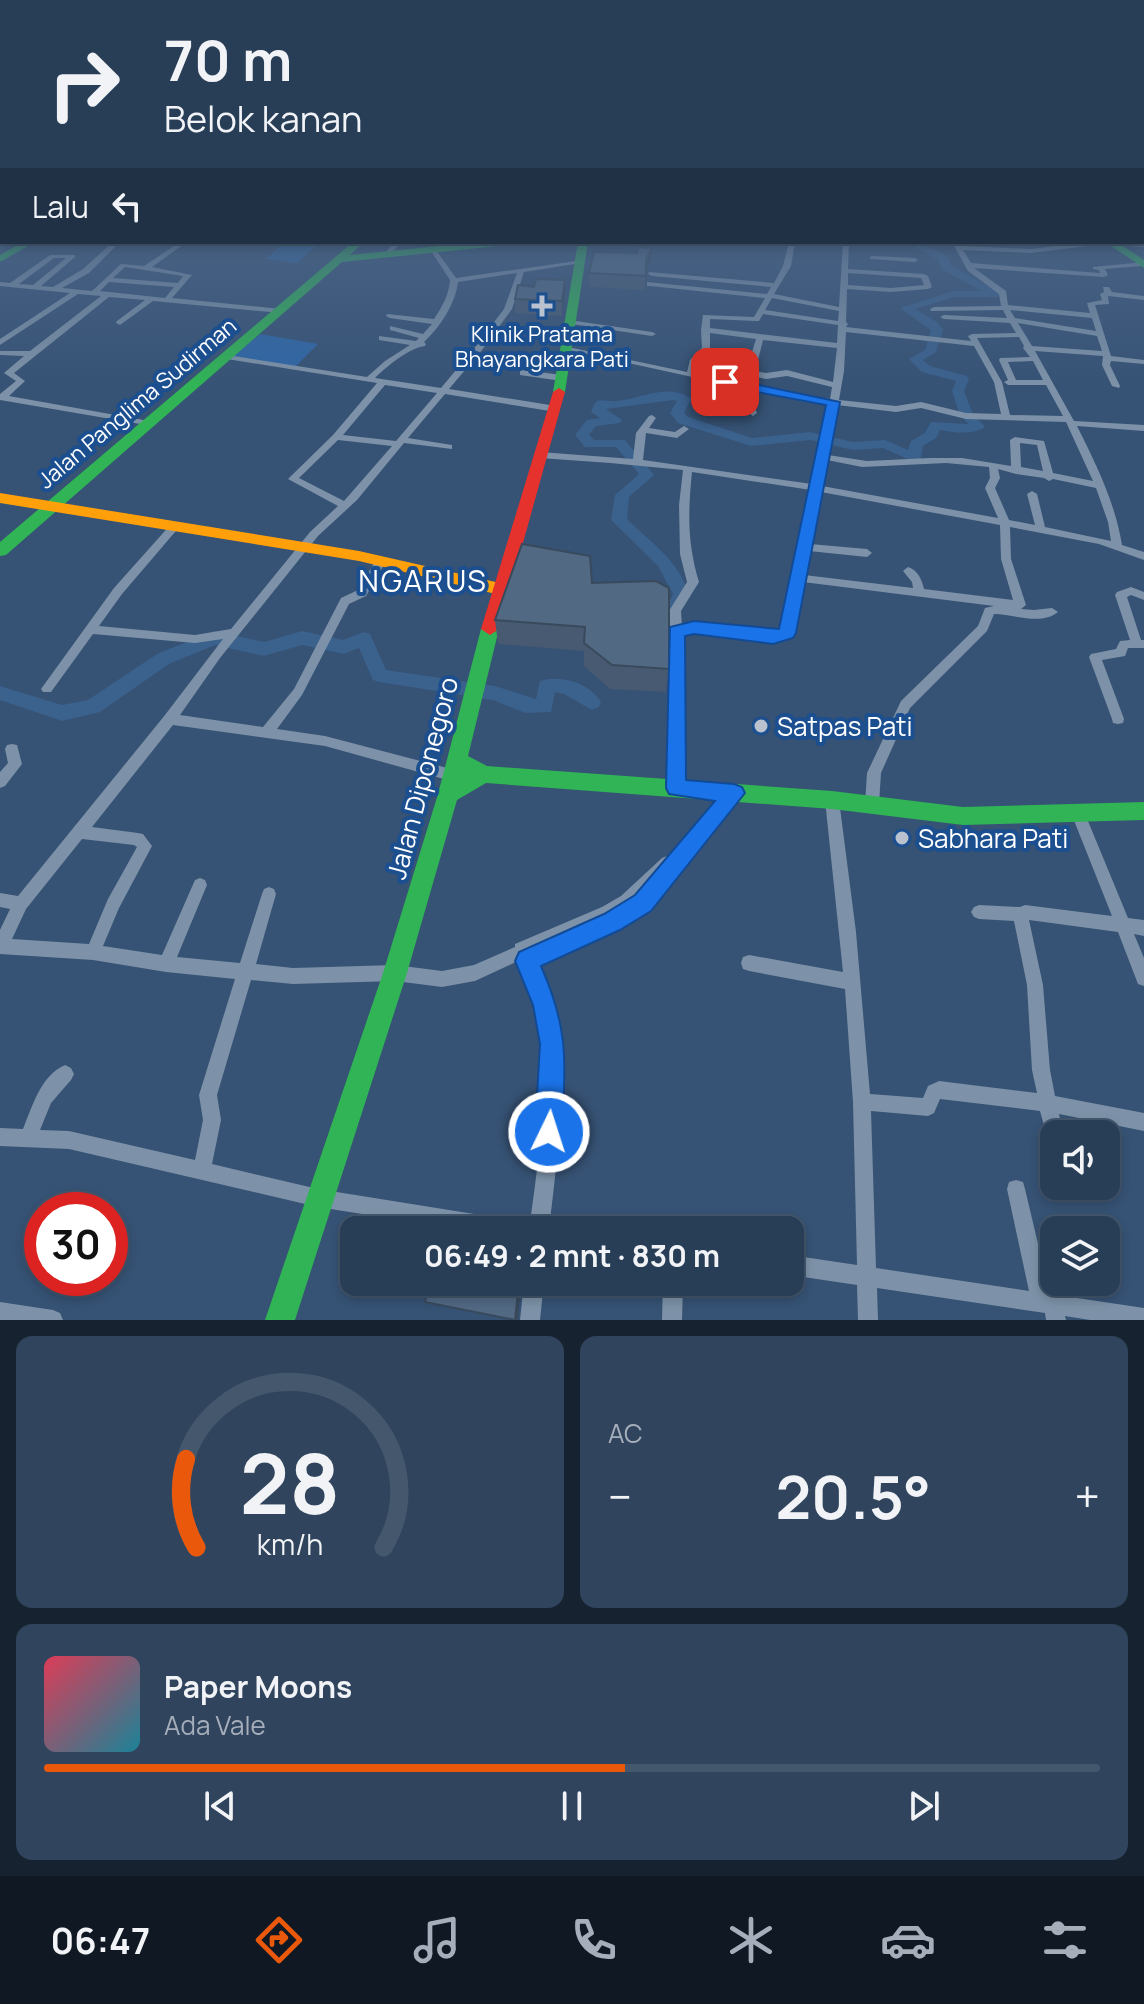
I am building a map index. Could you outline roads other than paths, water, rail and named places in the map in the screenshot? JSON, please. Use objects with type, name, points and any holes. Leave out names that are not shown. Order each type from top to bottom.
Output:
[{"type":"main road","name":"Jalan Panglima Sudirman","points":[[0,551],[336,263]]},
{"type":"main road","name":"Jalan Diponegoro","points":[[280,1320],[395,973],[448,794],[468,701],[556,409],[568,349],[579,263]]},
{"type":"main road","points":[[0,498],[304,546],[500,589]]},
{"type":"main road","points":[[453,767],[484,774],[832,800],[963,816],[1144,811]]},
{"type":"main road","points":[[448,794],[484,774]]},
{"type":"street","points":[[12,285],[43,263]]},
{"type":"street","points":[[35,287],[65,263]]},
{"type":"street","points":[[55,289],[95,263]]},
{"type":"street","points":[[146,268],[154,263]]},
{"type":"street","points":[[368,380],[382,366],[425,340],[438,322],[454,292],[454,280],[442,263]]},
{"type":"street","points":[[454,280],[521,271],[543,263]]},
{"type":"street","points":[[691,373],[697,355],[706,353],[707,316],[754,319],[788,263]]},
{"type":"street","points":[[676,631],[694,627],[782,637],[787,633],[838,386],[846,263]]},
{"type":"street","points":[[900,263],[903,276]]},
{"type":"street","points":[[1076,269],[1122,263]]},
{"type":"street","points":[[968,265],[1104,275],[1101,267]]},
{"type":"street","points":[[968,265],[1000,288],[1004,308],[1069,421],[1113,524],[1117,546]]},
{"type":"street","points":[[93,294],[121,266],[188,275],[167,300]]},
{"type":"street","points":[[521,271],[508,309],[402,442],[345,506],[304,546],[216,655],[170,719],[21,904],[0,946],[93,952],[166,964],[293,976],[395,973],[442,979],[475,973],[524,956],[609,917],[667,863],[674,868],[734,793]]},
{"type":"street","points":[[845,287],[891,290],[928,287],[926,277],[846,271]]},
{"type":"street","points":[[652,274],[774,285]]},
{"type":"street","points":[[107,280],[179,285]]},
{"type":"street","points":[[0,284],[281,311]]},
{"type":"street","points":[[650,284],[770,296],[844,310]]},
{"type":"street","points":[[699,304],[701,289]]},
{"type":"street","points":[[1116,386],[1106,365],[1107,356],[1091,303],[1106,302],[1104,294],[1107,291],[1144,298]]},
{"type":"street","points":[[0,343],[76,292]]},
{"type":"street","points":[[1,397],[21,381],[8,373],[107,295]]},
{"type":"street","points":[[120,323],[151,299]]},
{"type":"street","points":[[934,309],[1004,308],[1095,316]]},
{"type":"street","points":[[758,313],[912,335],[934,342],[976,344]]},
{"type":"street","points":[[758,313],[806,326],[806,340]]},
{"type":"street","points":[[390,316],[438,322]]},
{"type":"street","points":[[944,317],[987,324],[1012,320],[1100,334]]},
{"type":"street","points":[[572,322],[652,334]]},
{"type":"street","points":[[393,328],[425,340]]},
{"type":"street","points":[[705,330],[786,343],[806,340],[842,346]]},
{"type":"street","points":[[1006,417],[998,382],[972,336],[1019,335]]},
{"type":"street","points":[[753,364],[760,337]]},
{"type":"street","points":[[382,338],[425,340]]},
{"type":"street","points":[[1027,348],[1144,362]]},
{"type":"street","points":[[568,349],[833,402],[896,409],[921,405],[968,416],[1144,428]]},
{"type":"street","points":[[0,353],[32,354]]},
{"type":"street","points":[[227,357],[381,384],[556,409]]},
{"type":"street","points":[[1004,364],[1006,359],[1034,359]]},
{"type":"street","points":[[988,364],[1004,364]]},
{"type":"street","points":[[1004,364],[1013,382]]},
{"type":"street","points":[[715,405],[742,365],[781,368],[783,373]]},
{"type":"street","points":[[739,371],[766,376],[783,373],[838,386]]},
{"type":"street","points":[[523,373],[562,378]]},
{"type":"street","points":[[998,382],[1049,383]]},
{"type":"street","points":[[345,506],[293,479],[336,437],[381,384]]},
{"type":"street","points":[[751,388],[746,395],[753,413]]},
{"type":"street","points":[[1,397],[149,424]]},
{"type":"street","points":[[638,460],[643,430],[652,418]]},
{"type":"street","points":[[643,430],[677,435],[684,429]]},
{"type":"street","points":[[336,437],[449,447]]},
{"type":"street","points":[[1016,471],[1015,440],[1041,443],[1049,478]]},
{"type":"street","points":[[825,445],[864,463],[888,459],[993,465],[1098,485]]},
{"type":"street","points":[[540,455],[638,460],[688,468],[1041,530],[1117,546],[1144,556]]},
{"type":"street","points":[[798,578],[1020,605],[1006,559],[1005,524],[990,488],[995,475],[993,465]]},
{"type":"street","points":[[676,788],[675,611],[693,582],[685,554],[684,505],[688,468]]},
{"type":"street","points":[[1032,494],[1041,530]]},
{"type":"street","points":[[47,689],[90,629],[176,525]]},
{"type":"street","points":[[805,547],[867,553]]},
{"type":"street","points":[[267,732],[291,704],[345,601],[362,593],[381,561]]},
{"type":"street","points":[[908,571],[917,581],[919,591]]},
{"type":"street","points":[[1118,719],[1095,657],[1118,654],[1124,644],[1140,644],[1121,595],[1144,589]]},
{"type":"street","points":[[1131,591],[1144,596]]},
{"type":"street","points":[[872,804],[874,773],[905,705],[983,628],[989,611],[996,609],[1037,616],[1052,612]]},
{"type":"street","points":[[90,629],[195,639],[233,635]]},
{"type":"street","points":[[170,719],[325,741],[453,767]]},
{"type":"street","points":[[0,782],[15,764],[12,749]]},
{"type":"street","points":[[832,800],[862,1102],[868,1320]]},
{"type":"street","points":[[1078,813],[1144,978]]},
{"type":"street","points":[[79,832],[138,839],[145,846],[113,904],[93,952]]},
{"type":"street","points":[[166,964],[200,885]]},
{"type":"street","points":[[202,1169],[212,1120],[208,1095],[269,894]]},
{"type":"street","points":[[0,900],[21,904]]},
{"type":"street","points":[[979,912],[1025,912],[1144,928]]},
{"type":"street","points":[[1020,914],[1035,985],[1041,1070],[1051,1120]]},
{"type":"street","points":[[524,956],[546,1005],[553,1044],[540,1216]]},
{"type":"street","points":[[749,963],[852,982]]},
{"type":"street","points":[[28,1138],[45,1097],[65,1074]]},
{"type":"street","points":[[862,1102],[928,1107],[934,1092],[939,1090],[1048,1103],[1144,1122]]},
{"type":"street","points":[[0,1137],[69,1140],[318,1198],[434,1216]]},
{"type":"street","points":[[1016,1189],[1050,1308]]},
{"type":"street","points":[[804,1267],[1050,1308],[1144,1318]]},
{"type":"street","points":[[530,1320],[533,1296]]},
{"type":"street","points":[[672,1320],[673,1296]]},
{"type":"street","points":[[0,1312],[53,1320]]},
{"type":"waterway","points":[[633,457],[620,443],[590,444],[582,435],[592,423],[615,420],[598,412],[601,404],[621,405],[664,395],[675,396],[684,399],[677,413],[683,420],[751,442],[810,436],[853,446],[885,444],[914,458],[916,444],[931,435],[936,425],[954,429],[978,427],[966,413],[958,391],[963,379],[926,369],[915,359],[930,352],[937,330],[933,324],[906,308],[953,294],[997,294],[947,268],[945,263]]},
{"type":"waterway","points":[[634,461],[647,475],[622,495],[619,520],[671,571],[681,594],[675,605],[667,606]]},
{"type":"waterway","points":[[0,693],[62,713],[93,707],[163,659],[214,638],[264,649],[302,638],[344,647],[364,639],[379,675],[393,679],[495,693],[525,705],[544,707],[547,686],[560,685],[592,702]]},
{"type":"place","name":"Klinik Pratama Bhayangkara Pati","points":[[542,306]]},
{"type":"place","name":"Satpas Pati","points":[[761,726]]},
{"type":"place","name":"Sabhara Pati","points":[[902,838]]},
{"type":"district","name":"NGARUS","points":[[423,580]]}]
